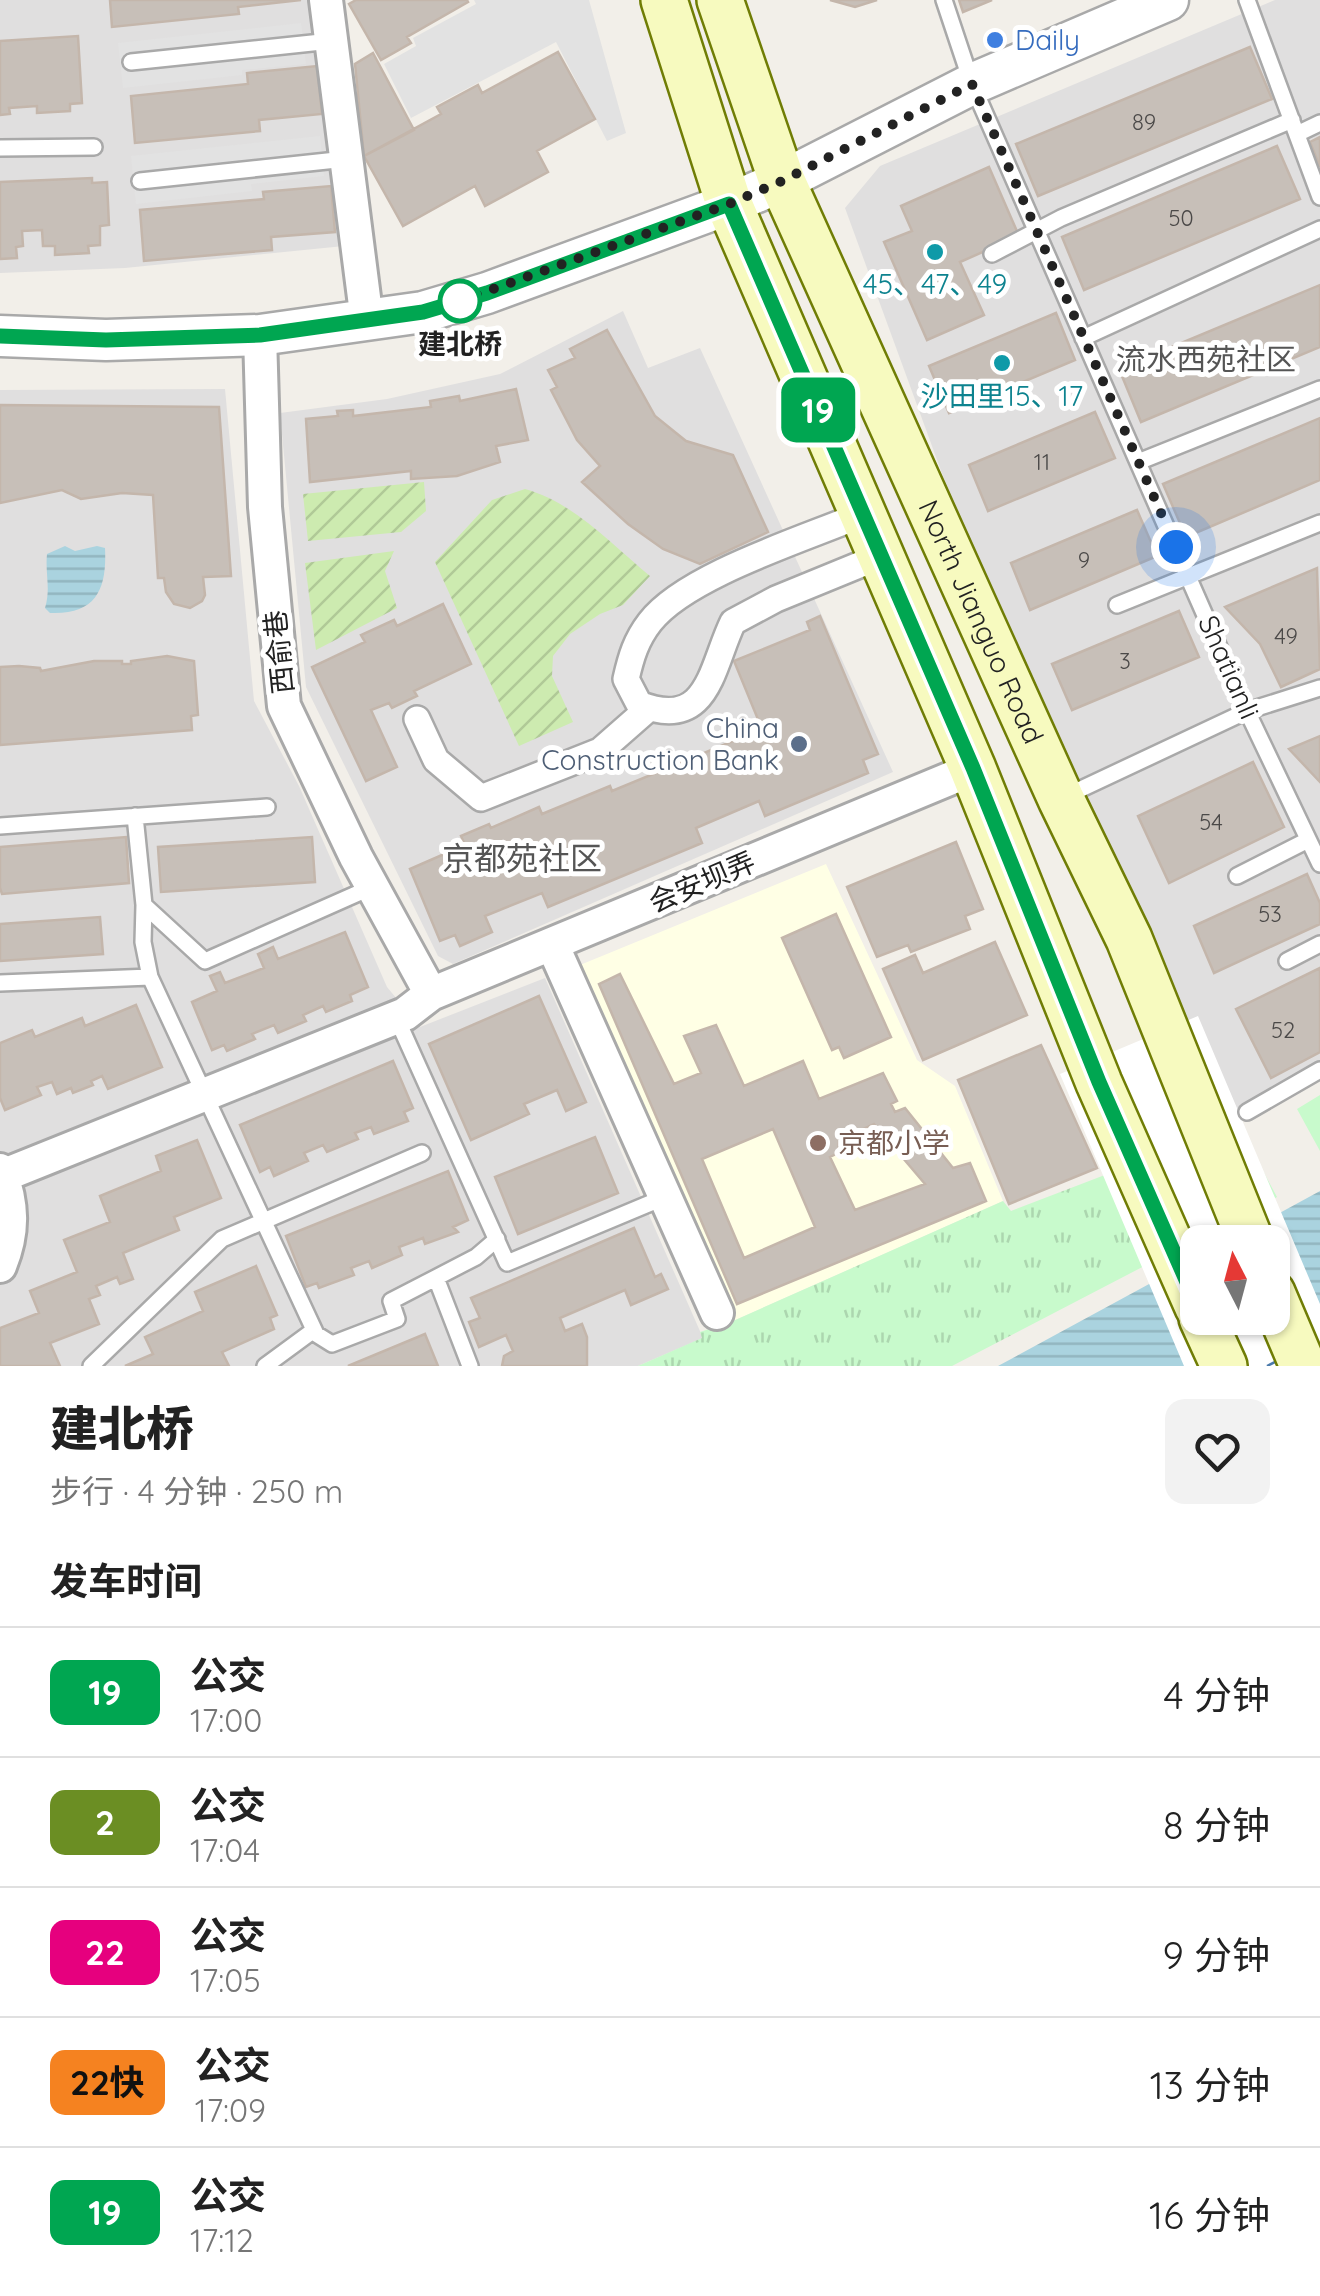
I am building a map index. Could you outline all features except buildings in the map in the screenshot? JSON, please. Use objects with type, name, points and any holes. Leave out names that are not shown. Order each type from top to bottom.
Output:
[{"type":"main road","points":[[664,0],[729,204],[973,768],[1099,1082],[1180,1266]]},
{"type":"main road","name":"North Jianguo Road","points":[[720,0],[782,181],[1061,799],[1129,940],[1245,1225]]},
{"type":"main road","points":[[1210,1335],[1224,1366]]},
{"type":"main road","points":[[1290,1335],[1303,1366]]},
{"type":"street","points":[[326,0],[367,321]]},
{"type":"street","points":[[0,336],[106,340],[260,335],[423,312],[487,293],[729,204],[972,84],[1168,0]]},
{"type":"street","name":"西俞巷","points":[[260,335],[265,507],[284,706],[372,886],[432,994]]},
{"type":"street","points":[[864,514],[694,584],[652,618],[634,646],[626,679],[639,704],[665,712],[694,703],[710,684],[732,622],[776,599],[881,556]]},
{"type":"street","points":[[417,720],[436,760],[481,798],[600,751],[649,708]]},
{"type":"street","name":"会安坝弄","points":[[1,1173],[396,1017],[432,994],[973,768]]},
{"type":"street","points":[[552,944],[717,1313]]},
{"type":"street","points":[[0,1266],[12,1230],[10,1194],[1,1173]]},
{"type":"lane","name":"Shatianli","points":[[944,0],[972,84],[1247,711],[1320,864]]},
{"type":"lane","points":[[1248,0],[1320,196]]},
{"type":"lane","points":[[131,62],[331,41]]},
{"type":"lane","points":[[992,254],[1061,218],[1294,126],[1320,123]]},
{"type":"lane","points":[[0,148],[94,147]]},
{"type":"lane","points":[[140,181],[346,158]]},
{"type":"lane","points":[[1084,338],[1320,229]]},
{"type":"lane","points":[[1138,462],[1320,389]]},
{"type":"lane","points":[[1117,605],[1320,524]]},
{"type":"lane","points":[[1061,799],[1247,711],[1320,688]]},
{"type":"lane","points":[[0,826],[267,807]]},
{"type":"lane","points":[[135,816],[144,905],[143,942],[150,977],[314,1330],[332,1344],[397,1319],[391,1301],[476,1256],[497,1239]]},
{"type":"lane","points":[[1237,876],[1308,840]]},
{"type":"lane","points":[[144,905],[205,961],[372,886]]},
{"type":"lane","points":[[1288,961],[1320,944]]},
{"type":"lane","points":[[0,983],[150,977]]},
{"type":"lane","points":[[396,1017],[507,1263],[665,1197]]},
{"type":"lane","points":[[1247,1112],[1320,1070]]},
{"type":"lane","points":[[91,1366],[222,1239],[422,1153]]},
{"type":"lane","points":[[436,1278],[470,1366]]},
{"type":"lane","points":[[265,1366],[314,1330]]},
{"type":"shaded area","points":[[0,0],[314,0],[344,246],[125,268],[0,273]]},
{"type":"shaded area","points":[[474,0],[589,0],[626,133],[607,141],[556,42],[411,118],[384,64],[416,46],[413,38],[476,4]]},
{"type":"shaded area","points":[[1275,0],[1320,0],[1320,1070],[1222,1124],[1061,799],[845,208],[880,166]]},
{"type":"shaded area","points":[[301,23],[306,64],[123,88],[118,43]]},
{"type":"shaded area","points":[[320,136],[324,176],[251,184],[252,191],[136,204],[131,156]]},
{"type":"shaded area","points":[[623,311],[648,368],[700,348],[893,772],[453,964],[438,956],[306,687],[280,413],[387,399],[500,374]]},
{"type":"shaded area","points":[[225,389],[254,701],[299,786],[387,987],[420,1027],[545,978],[703,1338],[638,1366],[0,1366],[0,390]]},
{"type":"shaded area","name":"京都小学","points":[[826,864],[917,1060],[955,1086],[1003,1201],[733,1321],[580,965]]},
{"type":"green space","points":[[424,482],[426,511],[401,532],[308,541],[303,494]]},
{"type":"green space","points":[[525,489],[576,514],[650,576],[623,605],[600,614],[570,634],[553,656],[552,676],[573,722],[519,746],[435,562],[492,500]]},
{"type":"green space","points":[[394,551],[385,571],[397,608],[316,650],[305,563]]},
{"type":"green space","points":[[1320,1095],[1320,1151],[1297,1109]]},
{"type":"green space","points":[[1238,1124],[1277,1197],[1223,1225],[1180,1225],[1180,1247],[952,1366],[638,1366],[702,1338],[700,1332],[1003,1201],[1011,1211]]},
{"type":"water","points":[[65,546],[75,551],[105,548],[104,575],[89,604],[50,613],[45,608],[47,554]]},
{"type":"water","points":[[1320,1191],[1320,1366],[998,1366],[1180,1267],[1180,1335],[1290,1335],[1290,1225],[1257,1225]]},
{"type":"pier","points":[[1198,1016],[1287,1225],[1180,1225],[1180,1335],[1290,1335],[1290,1233],[1320,1304],[1320,1366],[1184,1366],[1060,1074]]},
{"type":"ferry route","points":[[1267,1366],[1279,1360]]},
{"type":"bus line","name":"19","points":[[0,336],[106,340],[260,335],[423,312],[487,293],[729,204],[973,768],[1099,1082],[1180,1266]]},
{"type":"place","name":"Daily","points":[[995,40]]},
{"type":"place","name":"45、47、49","points":[[935,252]]},
{"type":"place","name":"建北桥","points":[[460,301]]},
{"type":"place","name":"沙田里15、17","points":[[1002,363]]},
{"type":"place","name":"China Construction Bank","points":[[799,744]]},
{"type":"place","name":"京都小学","points":[[818,1143]]},
{"type":"district","name":"流水西苑社区","points":[[1206,360]]},
{"type":"district","name":"京都苑社区","points":[[522,859]]},
{"type":"route","points":[[460,301],[729,204],[972,84],[1176,547]]}]
